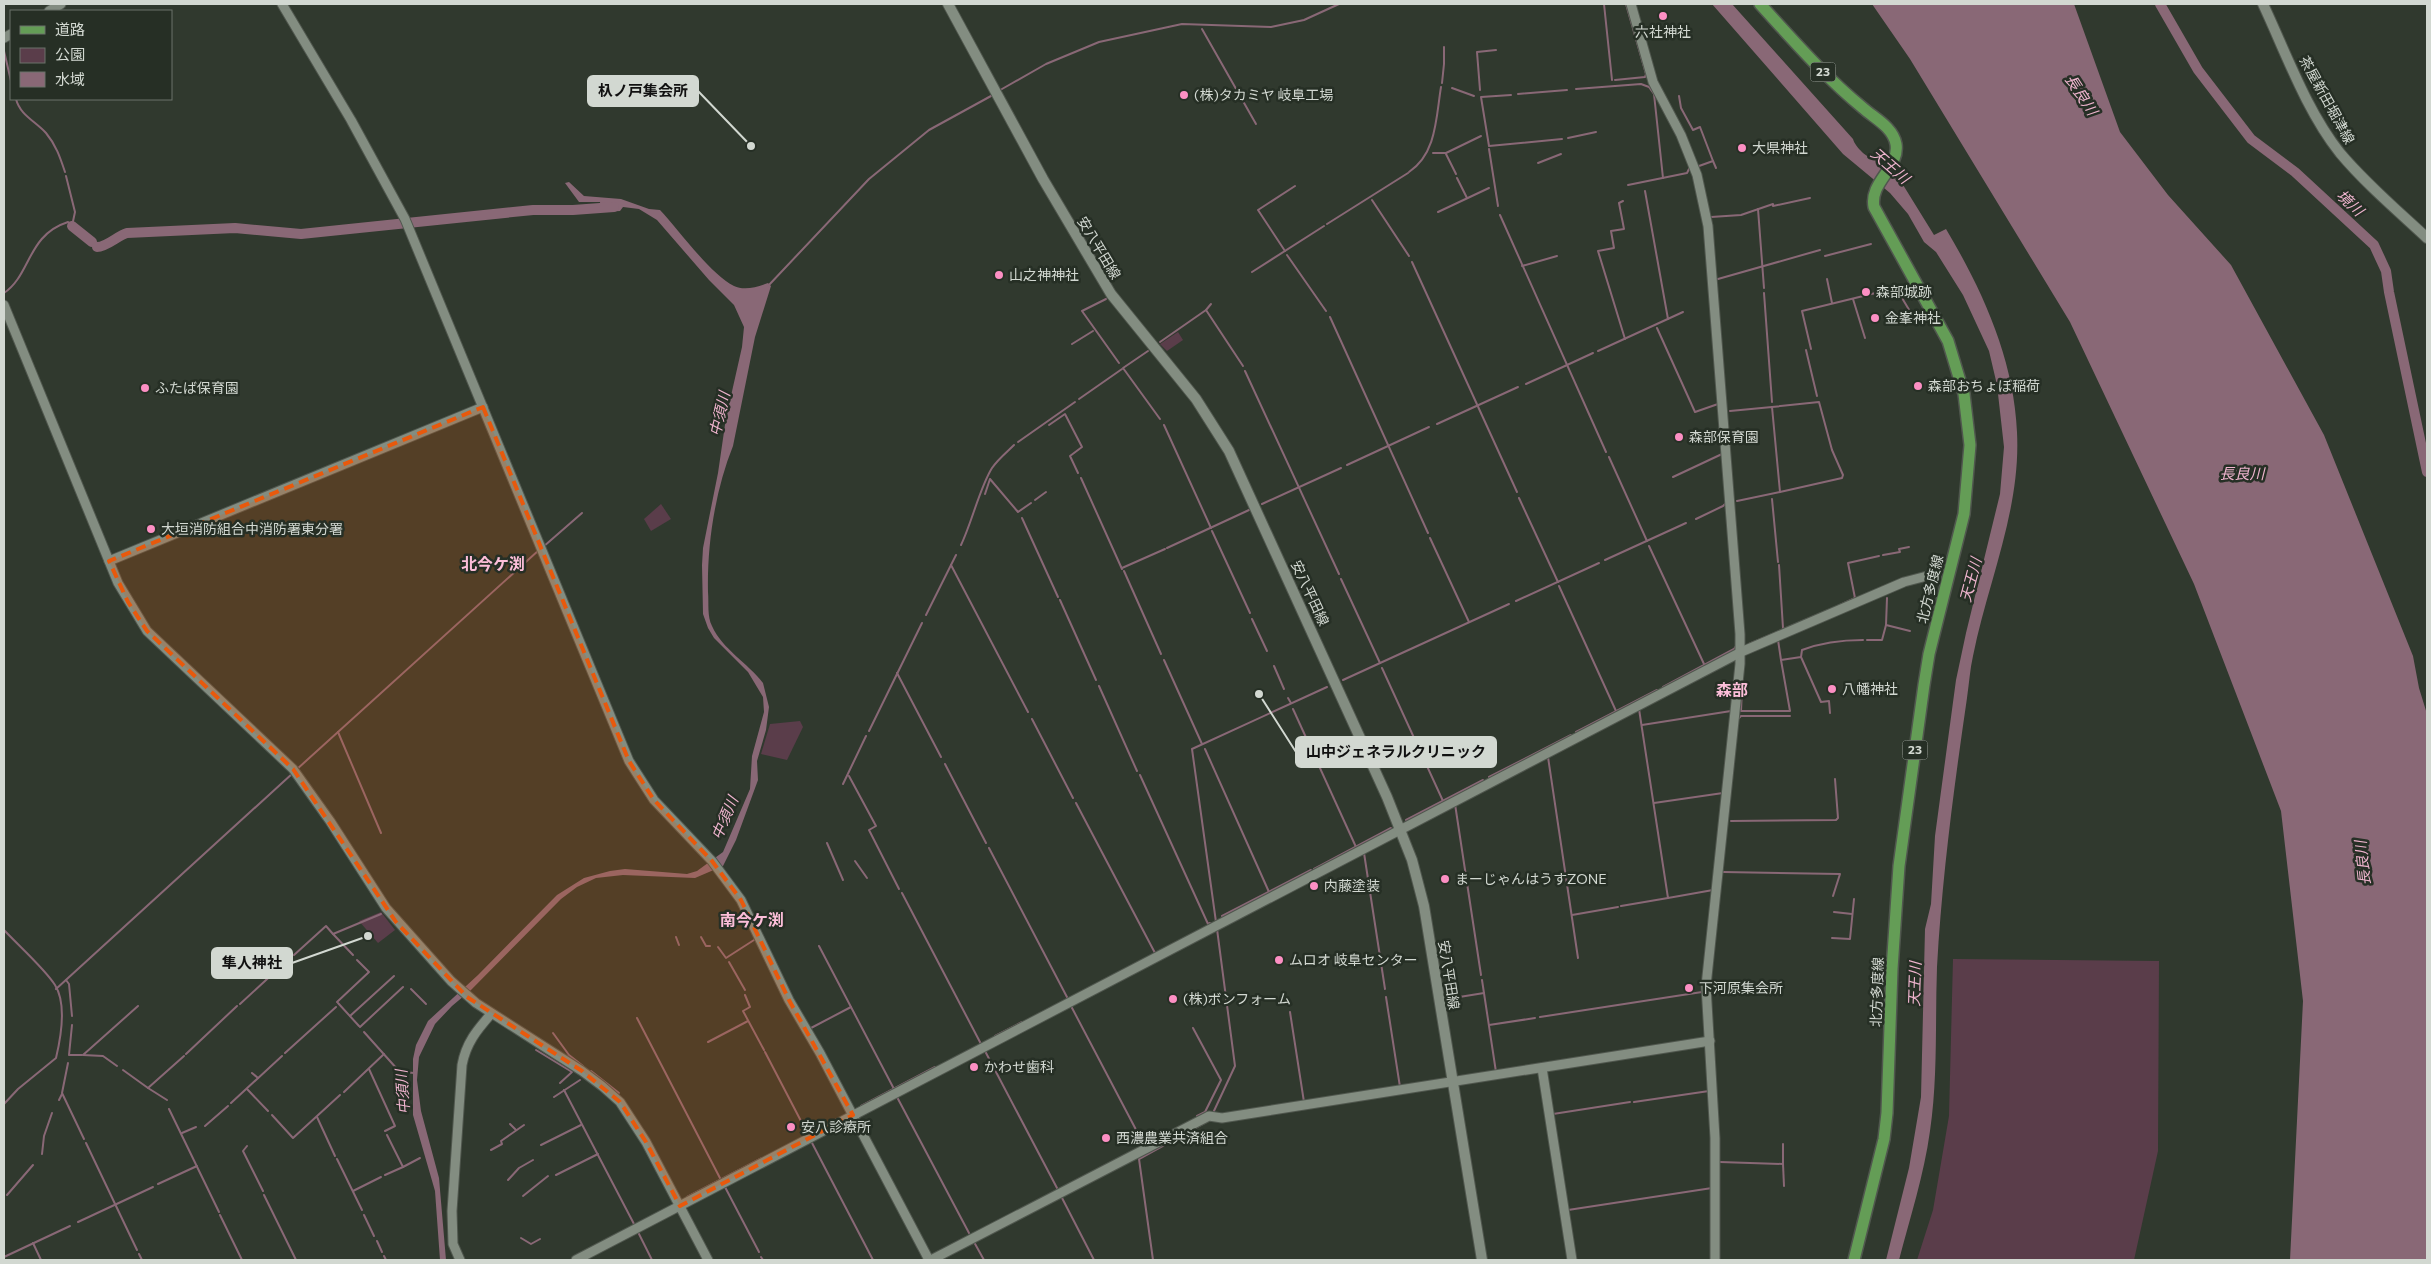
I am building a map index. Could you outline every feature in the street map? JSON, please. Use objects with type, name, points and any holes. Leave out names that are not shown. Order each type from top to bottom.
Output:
[{"type":"main road","name":"安八平田線","points":[[948,4],[1043,179],[1106,286],[1196,399],[1229,451],[1402,829],[1424,906],[1482,1260]]},
{"type":"main road","name":"北方多度線","points":[[1760,4],[1830,80],[1886,127],[1896,144],[1894,159],[1875,188],[1872,198],[1876,212],[1948,341],[1964,394],[1970,445],[1964,514],[1928,654],[1899,866],[1892,970],[1887,1113],[1884,1139],[1854,1260]]},
{"type":"main road","name":"茶屋新田堀津線","points":[[2263,4],[2302,88],[2339,151],[2358,173],[2427,238]]},
{"type":"street","points":[[282,4],[351,120],[406,223],[629,761],[654,800],[712,861],[741,900],[789,1000],[930,1260],[1212,1117],[1710,1042]]},
{"type":"street","points":[[1631,4],[1653,82],[1681,135],[1697,175],[1708,226],[1741,652],[1706,986],[1716,1153],[1715,1260]]},
{"type":"street","points":[[4,305],[110,561],[128,602],[143,626],[293,769],[330,821],[386,908],[457,987],[491,1014],[582,1071],[620,1102],[646,1142],[708,1260]]},
{"type":"street","points":[[110,561],[483,407]]},
{"type":"street","points":[[576,1260],[1741,652],[1904,582],[1927,576]]},
{"type":"street","points":[[460,1260],[453,1244],[452,1211],[462,1065],[464,1050],[472,1035],[491,1014]]},
{"type":"street","points":[[1542,1068],[1572,1260]]},
{"type":"highlighted area","points":[[483,407],[629,761],[654,800],[712,861],[741,900],[789,1000],[853,1115],[680,1206],[646,1142],[620,1102],[582,1071],[467,997],[396,922],[293,769],[147,631],[128,602],[109,561]]},
{"type":"green space","points":[[1178,332],[1183,340],[1167,351],[1160,344]]},
{"type":"green space","points":[[661,504],[671,519],[651,531],[644,519]]},
{"type":"green space","points":[[800,721],[803,727],[787,760],[761,754],[770,724]]},
{"type":"green space","points":[[381,912],[395,930],[378,943],[359,921]]},
{"type":"green space","points":[[1953,959],[2159,961],[2158,1151],[2134,1260],[1917,1260],[1933,1210],[1949,1116]]},
{"type":"water","points":[[1712,4],[1732,4],[1853,139],[1859,149],[1900,180],[1934,235],[1946,229],[1984,301],[2003,352],[2015,405],[2017,461],[2014,489],[2009,517],[1972,661],[1949,832],[1937,967],[1933,1111],[1920,1180],[1899,1260],[1886,1260],[1909,1168],[1921,1097],[1925,929],[1931,904],[1935,836],[1956,680],[2000,494],[2004,447],[1997,385],[1989,351],[1963,295],[1936,252],[1924,242],[1908,214],[1890,193],[1843,154]]},
{"type":"water","name":"長良川","points":[[1872,4],[2074,4],[2120,132],[2168,195],[2231,265],[2324,435],[2413,656],[2419,688],[2427,714],[2427,1260],[2290,1260],[2303,1001],[2281,811],[2194,584],[2070,322],[1910,59]]},
{"type":"water","points":[[569,182],[584,196],[621,199],[649,209],[660,210],[705,262],[734,286],[747,288],[768,283],[771,286],[755,337],[733,446],[717,499],[713,518],[708,574],[710,622],[722,642],[763,683],[769,707],[766,730],[757,761],[758,780],[736,840],[723,866],[695,878],[623,875],[596,878],[577,887],[561,899],[435,1024],[419,1057],[417,1080],[421,1111],[439,1178],[446,1260],[440,1260],[435,1191],[413,1115],[413,1059],[416,1045],[428,1021],[478,975],[557,895],[584,878],[625,869],[687,874],[697,871],[723,852],[750,789],[752,756],[764,712],[763,697],[748,672],[714,638],[703,614],[703,548],[718,473],[726,418],[742,347],[744,327],[734,305],[709,280],[657,220],[639,209],[623,207],[620,211],[601,212],[600,202],[579,202],[565,183]]},
{"type":"waterway","points":[[1002,89],[1046,64],[1099,42],[1182,24],[1271,27],[1304,20],[1339,4]]},
{"type":"waterway","points":[[1604,4],[1612,80]]},
{"type":"waterway","points":[[1615,80],[1645,77],[1646,74],[1626,4]]},
{"type":"waterway","name":"境川","points":[[2160,4],[2198,70],[2251,139],[2295,172],[2374,245],[2386,271],[2427,472]]},
{"type":"waterway","points":[[1643,32],[1659,28]]},
{"type":"waterway","points":[[1202,29],[1256,124]]},
{"type":"waterway","points":[[1442,83],[1444,47]]},
{"type":"waterway","points":[[1480,90],[1477,52],[1496,50]]},
{"type":"waterway","points":[[4,51],[10,77]]},
{"type":"waterway","points":[[1576,89],[1641,84],[1649,87],[1654,94]]},
{"type":"waterway","points":[[1409,172],[1418,164],[1430,145],[1434,134],[1441,87]]},
{"type":"waterway","points":[[1452,88],[1474,96]]},
{"type":"waterway","points":[[1518,94],[1567,90]]},
{"type":"waterway","points":[[1654,94],[1663,178]]},
{"type":"waterway","points":[[1511,95],[1481,97],[1489,146],[1562,139]]},
{"type":"waterway","points":[[768,286],[869,179],[929,130],[991,96]]},
{"type":"waterway","points":[[1679,96],[1681,108],[1693,130],[1700,127],[1713,161],[1699,166]]},
{"type":"waterway","points":[[16,100],[24,114],[46,133],[57,151],[65,172]]},
{"type":"waterway","points":[[1568,138],[1596,132]]},
{"type":"waterway","points":[[1433,153],[1446,153],[1481,136]]},
{"type":"waterway","points":[[1489,149],[1498,206]]},
{"type":"waterway","points":[[1446,154],[1456,174]]},
{"type":"waterway","points":[[1538,163],[1561,154]]},
{"type":"waterway","points":[[1713,161],[1716,168]]},
{"type":"waterway","points":[[1628,185],[1687,173],[1690,167]]},
{"type":"waterway","points":[[1327,224],[1408,173]]},
{"type":"waterway","points":[[4,293],[20,276],[44,236],[68,222],[72,226],[75,212],[66,176]]},
{"type":"waterway","points":[[1457,178],[1467,198]]},
{"type":"waterway","points":[[1285,251],[1258,210],[1295,186]]},
{"type":"waterway","points":[[1438,212],[1489,188]]},
{"type":"waterway","points":[[1645,191],[1668,319]]},
{"type":"waterway","points":[[1711,217],[1741,215],[1773,204],[1773,206],[1810,198]]},
{"type":"waterway","points":[[1372,200],[1409,256]]},
{"type":"waterway","points":[[1623,201],[1619,203],[1624,229],[1611,231],[1614,248],[1598,251],[1625,339]]},
{"type":"waterway","points":[[97,247],[101,247],[127,233],[235,228],[301,234],[533,210],[614,207]]},
{"type":"waterway","points":[[1758,209],[1764,288]]},
{"type":"waterway","points":[[1500,215],[1606,452]]},
{"type":"waterway","points":[[72,226],[92,242]]},
{"type":"waterway","points":[[1252,272],[1324,226]]},
{"type":"waterway","points":[[1825,256],[1871,244]]},
{"type":"waterway","points":[[1718,279],[1820,250]]},
{"type":"waterway","points":[[1287,255],[1326,311]]},
{"type":"waterway","points":[[1522,266],[1557,256]]},
{"type":"waterway","points":[[1412,262],[1517,492]]},
{"type":"waterway","points":[[1827,279],[1832,303]]},
{"type":"waterway","points":[[1811,349],[1802,311],[1896,288],[1911,313]]},
{"type":"waterway","points":[[1764,293],[1772,402]]},
{"type":"waterway","points":[[1106,299],[1082,311],[1119,363]]},
{"type":"waterway","points":[[1853,299],[1865,338]]},
{"type":"waterway","points":[[1206,310],[1211,304]]},
{"type":"waterway","points":[[1160,342],[1206,310],[1243,366]]},
{"type":"waterway","points":[[1598,351],[1683,312]]},
{"type":"waterway","points":[[1330,317],[1428,533]]},
{"type":"waterway","points":[[1657,328],[1695,412],[1718,404]]},
{"type":"waterway","points":[[1072,344],[1093,331]]},
{"type":"waterway","points":[[1806,350],[1817,396]]},
{"type":"waterway","points":[[1148,351],[1123,368],[1160,419]]},
{"type":"waterway","points":[[1526,384],[1593,353]]},
{"type":"waterway","points":[[1079,399],[1122,369]]},
{"type":"waterway","points":[[1245,371],[1339,574]]},
{"type":"waterway","points":[[1437,424],[1518,387]]},
{"type":"waterway","points":[[1018,442],[1075,402]]},
{"type":"waterway","points":[[1772,407],[1819,402],[1832,450],[1843,475],[1842,478],[1780,492]]},
{"type":"waterway","points":[[1730,411],[1772,407],[1780,492],[1737,501]]},
{"type":"waterway","points":[[1049,425],[1065,414],[1082,447],[1070,456],[1078,473]]},
{"type":"waterway","points":[[1164,425],[1211,528]]},
{"type":"waterway","points":[[1347,465],[1429,427]]},
{"type":"waterway","points":[[961,545],[992,468],[1014,445]]},
{"type":"waterway","points":[[1673,477],[1722,454]]},
{"type":"waterway","points":[[1609,457],[1647,541]]},
{"type":"waterway","points":[[1262,504],[1341,468]]},
{"type":"waterway","points":[[1081,478],[1122,569]]},
{"type":"waterway","points":[[985,494],[990,479],[1018,512],[1031,503]]},
{"type":"waterway","points":[[1035,500],[1046,492]]},
{"type":"waterway","points":[[1519,498],[1558,582]]},
{"type":"waterway","points":[[1772,499],[1778,562]]},
{"type":"waterway","points":[[1696,519],[1726,503]]},
{"type":"waterway","points":[[1167,548],[1249,510]]},
{"type":"waterway","points":[[543,547],[582,513]]},
{"type":"waterway","points":[[1022,518],[1058,597]]},
{"type":"waterway","points":[[1605,560],[1686,523]]},
{"type":"waterway","points":[[1212,531],[1250,613]]},
{"type":"waterway","points":[[1430,538],[1469,622]]},
{"type":"waterway","points":[[1649,546],[1704,664]]},
{"type":"waterway","points":[[1883,555],[1900,552],[1899,549],[1909,547]]},
{"type":"waterway","points":[[1122,568],[1165,549]]},
{"type":"waterway","points":[[296,770],[539,550]]},
{"type":"waterway","points":[[926,615],[956,555]]},
{"type":"waterway","points":[[1838,606],[1855,598],[1848,563],[1879,556]]},
{"type":"waterway","points":[[1516,601],[1599,563]]},
{"type":"waterway","points":[[951,565],[1028,712]]},
{"type":"waterway","points":[[1779,565],[1783,628]]},
{"type":"waterway","points":[[1124,571],[1161,654]]},
{"type":"waterway","points":[[1341,579],[1380,663]]},
{"type":"waterway","points":[[1559,586],[1616,711]]},
{"type":"waterway","points":[[1867,640],[1882,640],[1886,625],[1887,598]]},
{"type":"waterway","points":[[1060,600],[1096,680]]},
{"type":"waterway","points":[[1343,680],[1509,604]]},
{"type":"waterway","points":[[1749,644],[1829,610]]},
{"type":"waterway","points":[[1252,619],[1267,651]]},
{"type":"waterway","points":[[869,731],[922,623]]},
{"type":"waterway","points":[[1886,625],[1910,631]]},
{"type":"waterway","points":[[1778,640],[1781,660]]},
{"type":"waterway","points":[[1743,664],[1741,711],[1790,711],[1781,660],[1801,657],[1802,650],[1825,643],[1863,640]]},
{"type":"waterway","points":[[1663,687],[1734,649],[1736,646]]},
{"type":"waterway","points":[[1801,657],[1821,702],[1829,701],[1830,713]]},
{"type":"waterway","points":[[1164,660],[1202,744]]},
{"type":"waterway","points":[[1274,666],[1284,689]]},
{"type":"waterway","points":[[1382,668],[1443,801]]},
{"type":"waterway","points":[[897,673],[941,757]]},
{"type":"waterway","points":[[1099,686],[1137,771]]},
{"type":"waterway","points":[[1216,922],[1192,749],[1327,687]]},
{"type":"waterway","points":[[1576,732],[1657,690]]},
{"type":"waterway","points":[[1288,698],[1291,703]]},
{"type":"waterway","points":[[1293,709],[1356,847]]},
{"type":"waterway","points":[[1639,709],[1668,898],[1713,890]]},
{"type":"waterway","points":[[1642,725],[1731,711]]},
{"type":"waterway","points":[[1738,719],[1741,716],[1790,716]]},
{"type":"waterway","points":[[1032,719],[1073,798]]},
{"type":"waterway","points":[[338,732],[381,833]]},
{"type":"waterway","points":[[1489,777],[1571,735]]},
{"type":"waterway","points":[[843,784],[866,736]]},
{"type":"waterway","points":[[1205,749],[1269,892]]},
{"type":"waterway","points":[[1548,757],[1578,958]]},
{"type":"waterway","points":[[945,764],[986,843]]},
{"type":"waterway","points":[[56,989],[293,773]]},
{"type":"waterway","points":[[1140,775],[1208,924],[1210,923]]},
{"type":"waterway","points":[[849,776],[876,826],[869,830],[899,889]]},
{"type":"waterway","points":[[1731,821],[1836,820],[1838,818],[1835,779]]},
{"type":"waterway","points":[[1406,820],[1483,780]]},
{"type":"waterway","points":[[1654,803],[1723,793]]},
{"type":"waterway","points":[[1076,803],[1155,953]]},
{"type":"waterway","points":[[1455,804],[1481,975]]},
{"type":"waterway","points":[[1314,869],[1391,828]]},
{"type":"waterway","points":[[827,843],[843,880]]},
{"type":"waterway","points":[[989,848],[1068,999]]},
{"type":"waterway","points":[[1364,853],[1385,989]]},
{"type":"waterway","points":[[855,861],[867,878]]},
{"type":"waterway","points":[[1222,916],[1311,870]]},
{"type":"waterway","points":[[1723,872],[1840,874],[1833,896]]},
{"type":"waterway","points":[[902,893],[981,1044]]},
{"type":"waterway","points":[[1621,906],[1668,898]]},
{"type":"waterway","points":[[1832,938],[1850,939],[1854,899]]},
{"type":"waterway","points":[[1572,915],[1618,907]]},
{"type":"waterway","points":[[1834,912],[1852,914]]},
{"type":"waterway","points":[[353,955],[333,934],[381,914]]},
{"type":"waterway","points":[[294,955],[326,926],[333,934]]},
{"type":"waterway","points":[[1213,1113],[1235,1066],[1217,929]]},
{"type":"waterway","points":[[4,930],[51,979],[59,993],[62,1011],[60,1040],[56,1058],[18,1089],[4,1104]]},
{"type":"waterway","points":[[676,937],[679,945]]},
{"type":"waterway","points":[[701,937],[706,946],[710,946]]},
{"type":"waterway","points":[[718,947],[726,958],[754,940]]},
{"type":"waterway","points":[[819,946],[894,1089]]},
{"type":"waterway","points":[[240,1004],[291,957]]},
{"type":"waterway","points":[[337,1002],[369,972],[357,960]]},
{"type":"waterway","points":[[729,962],[745,990]]},
{"type":"waterway","points":[[350,1016],[394,976]]},
{"type":"waterway","points":[[66,980],[69,984],[72,1016]]},
{"type":"waterway","points":[[1482,980],[1496,1072]]},
{"type":"waterway","points":[[360,1027],[403,987]]},
{"type":"waterway","points":[[411,989],[426,1004]]},
{"type":"waterway","points":[[1540,1017],[1702,992]]},
{"type":"waterway","points":[[1447,999],[1484,993]]},
{"type":"waterway","points":[[745,995],[750,1007],[743,1011],[764,1050]]},
{"type":"waterway","points":[[1386,997],[1400,1087]]},
{"type":"waterway","points":[[338,1003],[359,1026]]},
{"type":"waterway","points":[[117,1066],[103,1056],[83,1055],[138,1006]]},
{"type":"waterway","points":[[186,1054],[237,1006]]},
{"type":"waterway","points":[[1071,1006],[1143,1143]]},
{"type":"waterway","points":[[285,1053],[336,1007]]},
{"type":"waterway","points":[[811,1028],[851,1007]]},
{"type":"waterway","points":[[1290,1012],[1304,1102]]},
{"type":"waterway","points":[[637,1018],[721,1180]]},
{"type":"waterway","points":[[1489,1025],[1535,1018]]},
{"type":"waterway","points":[[708,1042],[748,1021]]},
{"type":"waterway","points":[[995,1036],[1022,1022]]},
{"type":"waterway","points":[[72,1025],[69,1055],[82,1055]]},
{"type":"waterway","points":[[1193,1028],[1221,1080],[1205,1112],[1197,1116]]},
{"type":"waterway","name":"中須川","points":[[364,1032],[398,1070]]},
{"type":"waterway","points":[[553,1033],[569,1055],[583,1066]]},
{"type":"waterway","points":[[536,1050],[572,1072],[560,1083]]},
{"type":"waterway","points":[[985,1051],[1057,1188]]},
{"type":"waterway","points":[[765,1052],[802,1123]]},
{"type":"waterway","points":[[344,1092],[384,1054]]},
{"type":"waterway","points":[[123,1070],[148,1088],[184,1056]]},
{"type":"waterway","points":[[231,1103],[282,1056]]},
{"type":"waterway","points":[[68,1063],[62,1093],[84,1139]]},
{"type":"waterway","points":[[861,1106],[935,1067]]},
{"type":"waterway","name":"中須川","points":[[369,1069],[395,1126],[385,1131]]},
{"type":"waterway","points":[[591,1071],[619,1093]]},
{"type":"waterway","name":"中須川","points":[[404,1072],[414,1073]]},
{"type":"waterway","points":[[252,1073],[258,1078]]},
{"type":"waterway","points":[[554,1097],[580,1080]]},
{"type":"waterway","points":[[148,1088],[167,1100]]},
{"type":"waterway","points":[[247,1089],[268,1111]]},
{"type":"waterway","points":[[564,1090],[634,1224]]},
{"type":"waterway","points":[[1634,1102],[1709,1091]]},
{"type":"waterway","points":[[59,1100],[62,1094]]},
{"type":"waterway","points":[[272,1115],[293,1138],[340,1095]]},
{"type":"waterway","points":[[897,1097],[969,1233]]},
{"type":"waterway","points":[[1553,1114],[1630,1102]]},
{"type":"waterway","points":[[205,1126],[228,1106]]},
{"type":"waterway","points":[[169,1109],[219,1212]]},
{"type":"waterway","points":[[42,1154],[44,1136],[52,1113]]},
{"type":"waterway","points":[[317,1117],[335,1156]]},
{"type":"waterway","points":[[1153,1260],[1139,1159],[1206,1122]]},
{"type":"waterway","points":[[510,1124],[516,1130]]},
{"type":"waterway","points":[[491,1150],[502,1144],[501,1141],[524,1125]]},
{"type":"waterway","points":[[541,1145],[581,1125]]},
{"type":"waterway","points":[[182,1133],[196,1127]]},
{"type":"waterway","points":[[805,1129],[808,1135]]},
{"type":"waterway","points":[[387,1135],[403,1167],[420,1158]]},
{"type":"waterway","points":[[811,1141],[873,1260]]},
{"type":"waterway","points":[[86,1143],[137,1250]]},
{"type":"waterway","points":[[1720,1162],[1783,1164],[1783,1144]]},
{"type":"waterway","points":[[247,1146],[243,1151],[263,1191]]},
{"type":"waterway","points":[[556,1175],[598,1154]]},
{"type":"waterway","points":[[687,1197],[762,1158]]},
{"type":"waterway","points":[[337,1159],[362,1210]]},
{"type":"waterway","points":[[508,1180],[519,1168],[533,1160]]},
{"type":"waterway","points":[[1783,1164],[1784,1186]]},
{"type":"waterway","points":[[7,1195],[33,1165]]},
{"type":"waterway","points":[[158,1184],[197,1166]]},
{"type":"waterway","points":[[385,1175],[403,1167]]},
{"type":"waterway","points":[[523,1196],[548,1176]]},
{"type":"waterway","points":[[353,1191],[381,1177]]},
{"type":"waterway","points":[[78,1222],[153,1187]]},
{"type":"waterway","points":[[725,1187],[759,1252]]},
{"type":"waterway","points":[[1568,1210],[1712,1188]]},
{"type":"waterway","points":[[264,1195],[296,1260]]},
{"type":"waterway","points":[[1061,1196],[1094,1260]]},
{"type":"waterway","points":[[220,1215],[242,1260]]},
{"type":"waterway","points":[[364,1215],[374,1236]]},
{"type":"waterway","points":[[4,1257],[70,1226]]},
{"type":"waterway","points":[[638,1232],[652,1260]]},
{"type":"waterway","points":[[521,1238],[531,1244],[540,1239]]},
{"type":"waterway","points":[[377,1241],[382,1252]]},
{"type":"waterway","points":[[974,1242],[984,1260]]},
{"type":"waterway","points":[[33,1243],[41,1260]]},
{"type":"waterway","points":[[139,1254],[142,1260]]},
{"type":"waterway","points":[[384,1256],[386,1260]]},
{"type":"place","name":"六社神社","points":[[1663,16]]},
{"type":"place","name":"(株)タカミヤ 岐阜工場","points":[[1184,95]]},
{"type":"place","name":"杁ノ戸集会所","points":[[751,146]]},
{"type":"place","name":"大県神社","points":[[1742,148]]},
{"type":"place","name":"山之神神社","points":[[999,275]]},
{"type":"place","name":"森部城跡","points":[[1866,292]]},
{"type":"place","name":"金峯神社","points":[[1875,318]]},
{"type":"place","name":"森部おちょぼ稲荷","points":[[1918,386]]},
{"type":"place","name":"ふたば保育園","points":[[145,388]]},
{"type":"place","name":"森部保育園","points":[[1679,437]]},
{"type":"place","name":"大垣消防組合中消防署東分署","points":[[151,529]]},
{"type":"place","name":"八幡神社","points":[[1832,689]]},
{"type":"place","name":"山中ジェネラルクリニック","points":[[1259,694]]},
{"type":"place","name":"まーじゃんはうすZONE","points":[[1445,879]]},
{"type":"place","name":"内藤塗装","points":[[1314,886]]},
{"type":"place","name":"隼人神社","points":[[368,936]]},
{"type":"place","name":"ムロオ 岐阜センター","points":[[1279,960]]},
{"type":"place","name":"下河原集会所","points":[[1689,988]]},
{"type":"place","name":"(株)ボンフォーム","points":[[1173,999]]},
{"type":"place","name":"かわせ歯科","points":[[974,1067]]},
{"type":"place","name":"安八診療所","points":[[791,1127]]},
{"type":"place","name":"西濃農業共済組合","points":[[1106,1138]]},
{"type":"district","name":"北今ケ渕","points":[[493,564]]},
{"type":"district","name":"森部","points":[[1732,690]]},
{"type":"district","name":"南今ケ渕","points":[[752,920]]},
{"type":"water label","name":"天王川","points":[[1890,166]]},
{"type":"water label","name":"天王川","points":[[1971,580]]},
{"type":"water label","name":"天王川","points":[[1915,984]]}]
